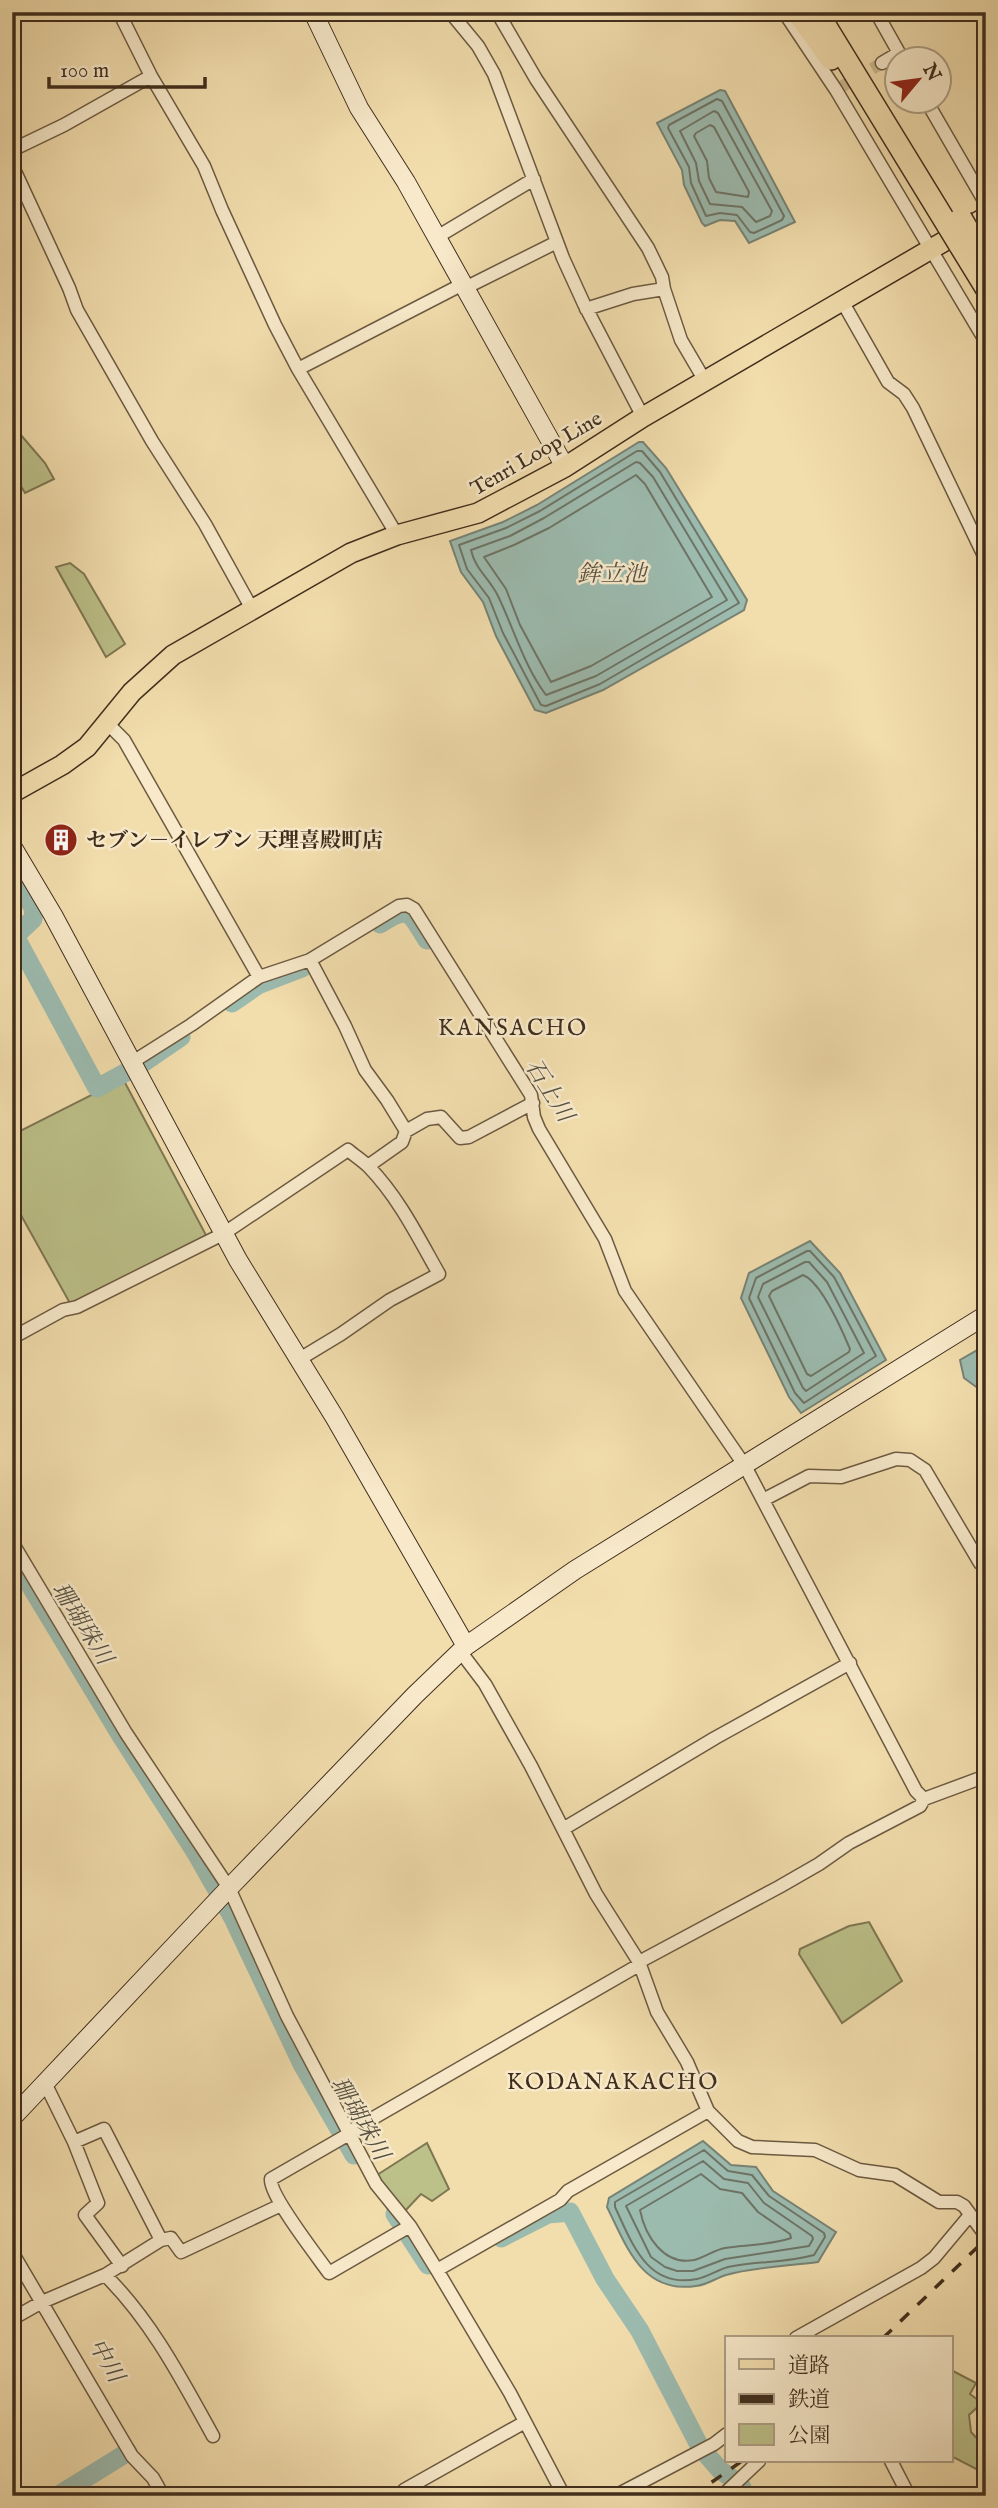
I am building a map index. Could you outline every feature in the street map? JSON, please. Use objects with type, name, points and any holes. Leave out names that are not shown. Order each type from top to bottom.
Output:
[{"type":"highway","points":[[797,12],[865,106],[908,172],[922,180]]},
{"type":"highway","points":[[817,12],[922,180],[960,231],[986,259]]},
{"type":"highway","points":[[834,12],[960,231],[986,288]]},
{"type":"main road","name":"Tenri Loop Line","points":[[12,793],[62,765],[87,747],[132,692],[165,662],[252,609],[351,553],[397,535],[478,513],[565,467],[643,417],[986,217]]},
{"type":"street","points":[[120,12],[151,76],[204,166],[264,302],[298,369],[397,535]]},
{"type":"street","points":[[313,12],[347,87],[406,182],[565,467]]},
{"type":"street","points":[[450,12],[478,46],[494,74],[557,243],[586,309],[643,417]]},
{"type":"street","points":[[497,12],[536,79],[648,248],[663,277],[664,289],[681,340],[705,381]]},
{"type":"street","points":[[784,12],[839,88],[986,342]]},
{"type":"street","points":[[876,12],[895,46]]},
{"type":"street","points":[[12,150],[64,125],[151,76]]},
{"type":"street","points":[[935,116],[986,204]]},
{"type":"street","points":[[12,165],[77,310],[152,441],[205,524],[252,609]]},
{"type":"street","points":[[437,237],[534,178]]},
{"type":"street","points":[[298,369],[557,243]]},
{"type":"street","points":[[586,309],[634,294],[664,289]]},
{"type":"street","points":[[842,301],[888,382],[904,394],[913,408],[986,560]]},
{"type":"street","points":[[108,724],[124,740],[258,977]]},
{"type":"street","points":[[12,846],[54,915],[223,1234],[335,1418],[531,1766],[596,1894],[639,1964],[657,2012],[687,2062],[708,2111],[738,2141],[752,2147],[815,2150],[859,2169],[895,2175],[939,2202],[957,2202],[964,2206],[986,2236]]},
{"type":"street","points":[[131,1063],[191,1025],[258,977],[312,963],[400,906],[407,905],[415,909],[531,1095],[534,1117],[606,1239],[625,1292],[745,1466],[916,1791],[924,1799]]},
{"type":"street","points":[[312,963],[365,1070],[406,1131]]},
{"type":"street","points":[[368,1166],[402,1142],[406,1131],[428,1119],[441,1117],[460,1138],[469,1137],[533,1103]]},
{"type":"street","points":[[12,1338],[63,1310],[77,1307],[223,1234],[348,1150],[368,1166],[404,1212],[439,1273],[390,1300],[298,1360]]},
{"type":"street","points":[[12,2118],[229,1888],[463,1649],[575,1570],[986,1315]]},
{"type":"street","points":[[763,1500],[809,1476],[841,1476],[895,1458],[910,1460],[925,1470],[980,1563],[986,1566]]},
{"type":"street","points":[[12,1542],[126,1733],[229,1888],[287,2016],[376,2184],[410,2226],[437,2270],[525,2422],[564,2496]]},
{"type":"street","points":[[563,1829],[715,1738],[850,1662]]},
{"type":"street","points":[[410,2226],[329,2273],[281,2205],[270,2186],[271,2179],[639,1964],[779,1887],[849,1843],[920,1806],[924,1799],[986,1776]]},
{"type":"street","points":[[45,2083],[74,2141],[98,2203],[85,2215],[122,2266]]},
{"type":"street","points":[[437,2270],[708,2111]]},
{"type":"street","points":[[74,2141],[104,2129],[161,2240]]},
{"type":"street","points":[[12,2319],[42,2302],[122,2266],[161,2240],[171,2238],[181,2252],[281,2205]]},
{"type":"street","points":[[800,2336],[922,2268],[934,2258],[970,2215]]},
{"type":"street","points":[[12,2252],[132,2456],[153,2478],[163,2496]]},
{"type":"street","points":[[105,2275],[125,2295],[161,2348],[213,2436]]},
{"type":"street","points":[[404,2490],[525,2422]]},
{"type":"street","points":[[615,2496],[715,2444],[725,2436]]},
{"type":"street","points":[[722,2496],[758,2462]]},
{"type":"street","points":[[892,2462],[909,2496]]},
{"type":"green space","points":[[12,413],[20,434],[45,463],[54,479],[25,493],[12,471]]},
{"type":"green space","points":[[70,563],[84,574],[125,644],[106,657],[56,567]]},
{"type":"green space","points":[[123,1079],[207,1237],[71,1305],[12,1199],[12,1135]]},
{"type":"green space","points":[[869,1922],[902,1981],[842,2023],[799,1954],[800,1949],[849,1926]]},
{"type":"green space","points":[[427,2143],[449,2189],[432,2201],[421,2194],[404,2212],[383,2187],[377,2175]]},
{"type":"green space","points":[[953,2371],[976,2383],[970,2394],[982,2403],[969,2415],[971,2432],[986,2448],[986,2474],[953,2457]]},
{"type":"water","points":[[720,90],[725,91],[795,222],[749,243],[735,221],[720,220],[705,226],[702,223],[684,185],[682,170],[657,123]]},
{"type":"water","name":"鉾立池","points":[[643,442],[666,468],[747,600],[744,610],[603,690],[546,713],[535,710],[496,636],[483,602],[461,572],[450,541],[503,522],[537,505]]},
{"type":"water","points":[[810,1241],[840,1273],[886,1360],[801,1413],[789,1397],[741,1298],[749,1273]]},
{"type":"water","points":[[986,1345],[986,1394],[964,1378],[960,1360]]},
{"type":"water","points":[[703,2141],[731,2165],[756,2167],[773,2191],[836,2232],[818,2262],[747,2270],[700,2285],[677,2287],[662,2283],[649,2275],[630,2252],[622,2237],[607,2207],[609,2198]]},
{"type":"waterway","name":"石上川","points":[[12,874],[34,909],[33,919],[15,936],[97,1088],[143,1063],[181,1037]]},
{"type":"waterway","name":"石上川","points":[[380,924],[397,915],[408,914],[427,940]]},
{"type":"waterway","name":"石上川","points":[[232,1003],[258,985],[302,968]]},
{"type":"waterway","name":"珊瑚珠川","points":[[12,1555],[123,1739],[196,1853],[233,1918],[302,2064],[354,2155]]},
{"type":"waterway","name":"珊瑚珠川","points":[[501,2238],[548,2214],[570,2212],[605,2279],[640,2331],[700,2447],[720,2470],[740,2484],[746,2496]]},
{"type":"waterway","name":"珊瑚珠川","points":[[395,2214],[428,2265]]},
{"type":"waterway","name":"中川","points":[[57,2496],[128,2452]]},
{"type":"tunnel","points":[[841,87],[882,63]]},
{"type":"railway","points":[[885,2336],[986,2239]]},
{"type":"railway","points":[[692,2496],[741,2462]]},
{"type":"place","name":"セブン－イレブン 天理喜殿町店","points":[[61,840]]},
{"type":"district","name":"KANSACHO","points":[[513,1027]]},
{"type":"district","name":"KODANAKACHO","points":[[613,2081]]}]
